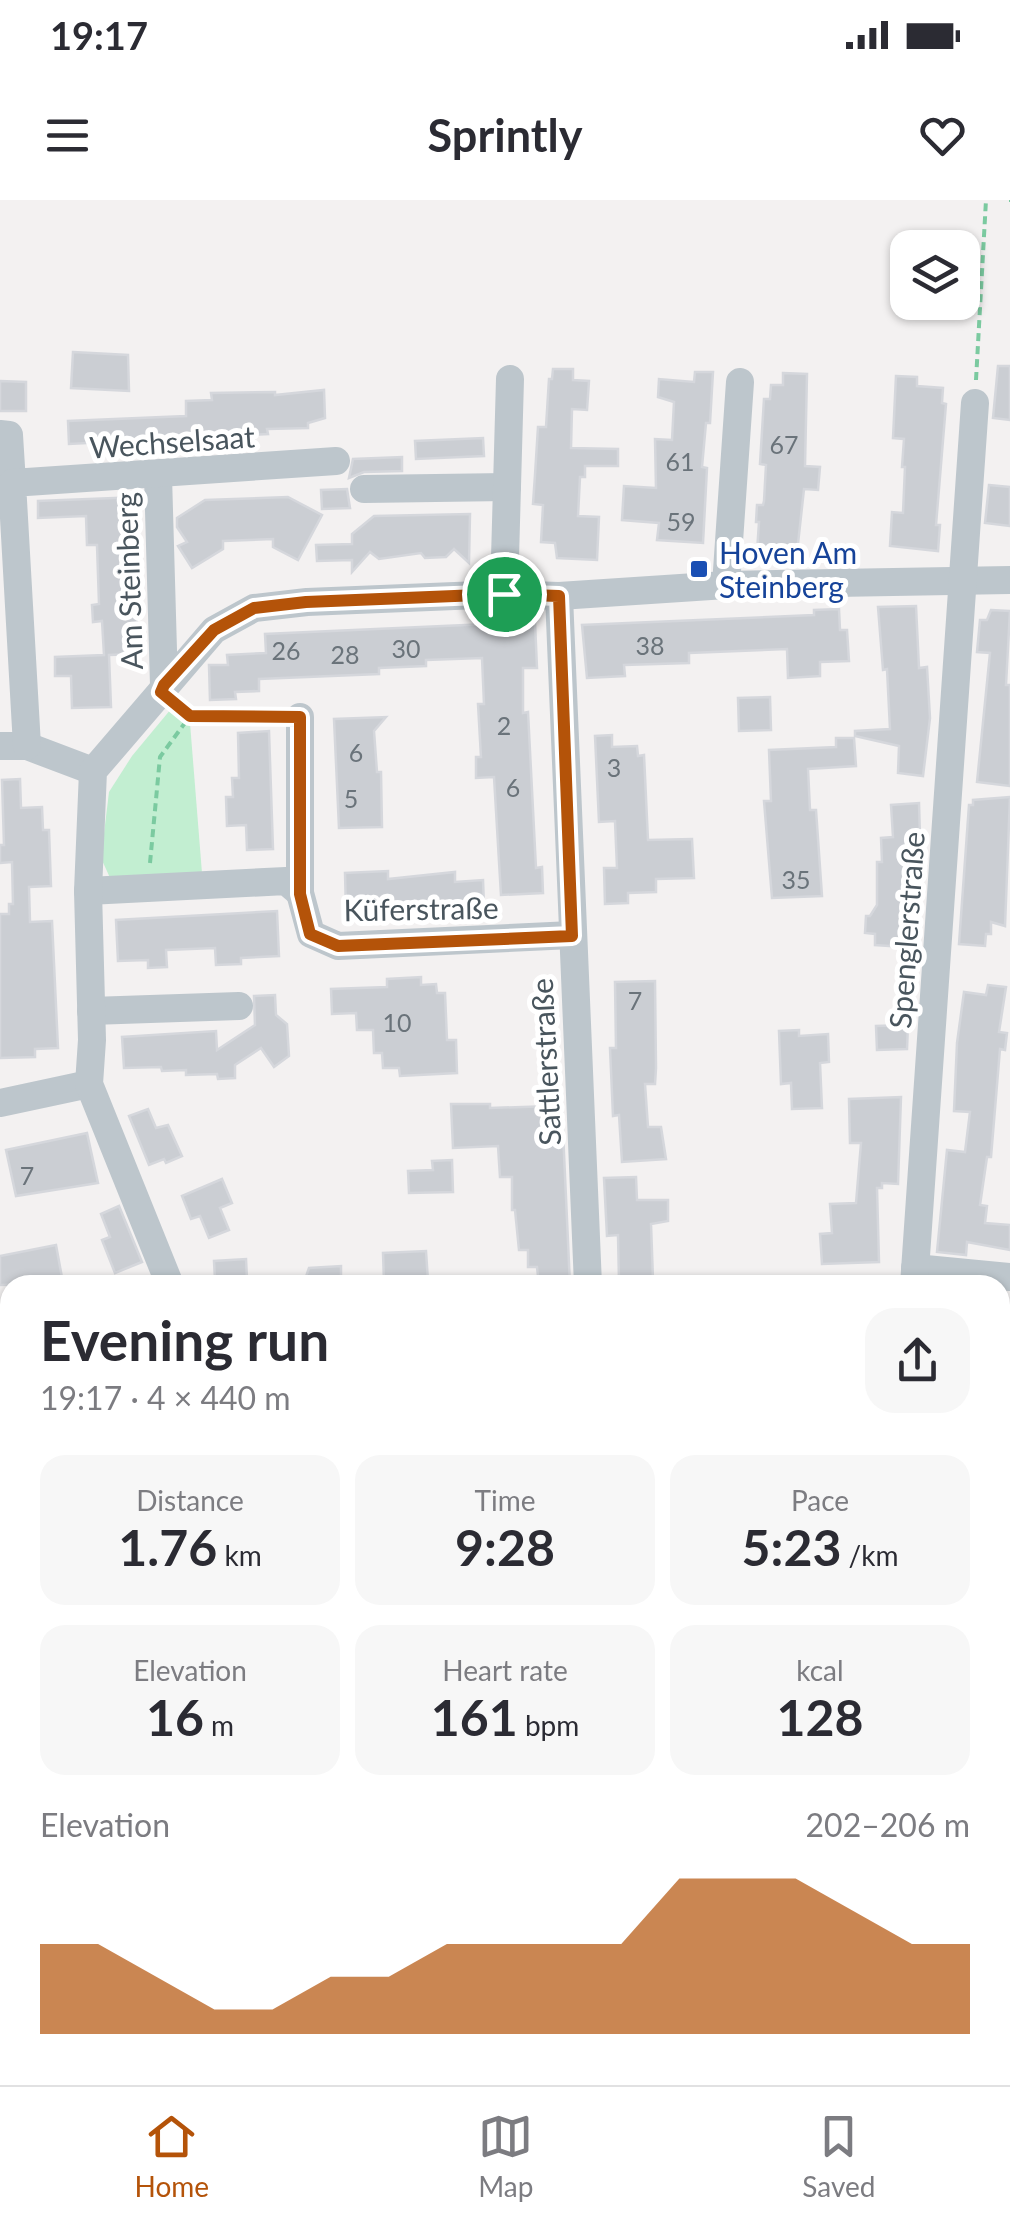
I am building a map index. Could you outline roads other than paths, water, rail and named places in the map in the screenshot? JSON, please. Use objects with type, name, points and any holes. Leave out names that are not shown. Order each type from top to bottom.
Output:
[{"type":"street","points":[[504,594],[510,379]]},
{"type":"street","points":[[726,585],[740,382]]},
{"type":"street","points":[[961,579],[975,402]]},
{"type":"street","points":[[0,434],[9,435],[12,484],[14,746],[92,771],[89,1084],[166,1275]]},
{"type":"street","name":"Wechselsaat","points":[[12,484],[336,461]]},
{"type":"street","name":"Am Steinberg","points":[[158,476],[162,689]]},
{"type":"street","points":[[364,489],[507,487]]},
{"type":"street","name":"Spenglerstraße","points":[[914,1275],[961,579]]},
{"type":"street","name":"Am Steinberg","points":[[92,771],[214,630],[254,608],[306,602],[504,594],[559,596],[726,585],[1010,580]]},
{"type":"street","name":"Sattlerstraße","points":[[559,596],[588,1275]]},
{"type":"street","name":"Küferstraße","points":[[300,717],[300,894],[310,934],[338,946],[572,936]]},
{"type":"street","points":[[88,891],[286,881],[300,894]]},
{"type":"street","points":[[92,1011],[239,1006]]},
{"type":"street","points":[[0,1103],[89,1084]]},
{"type":"place","name":"Hoven Am Steinberg","points":[[699,569]]}]
